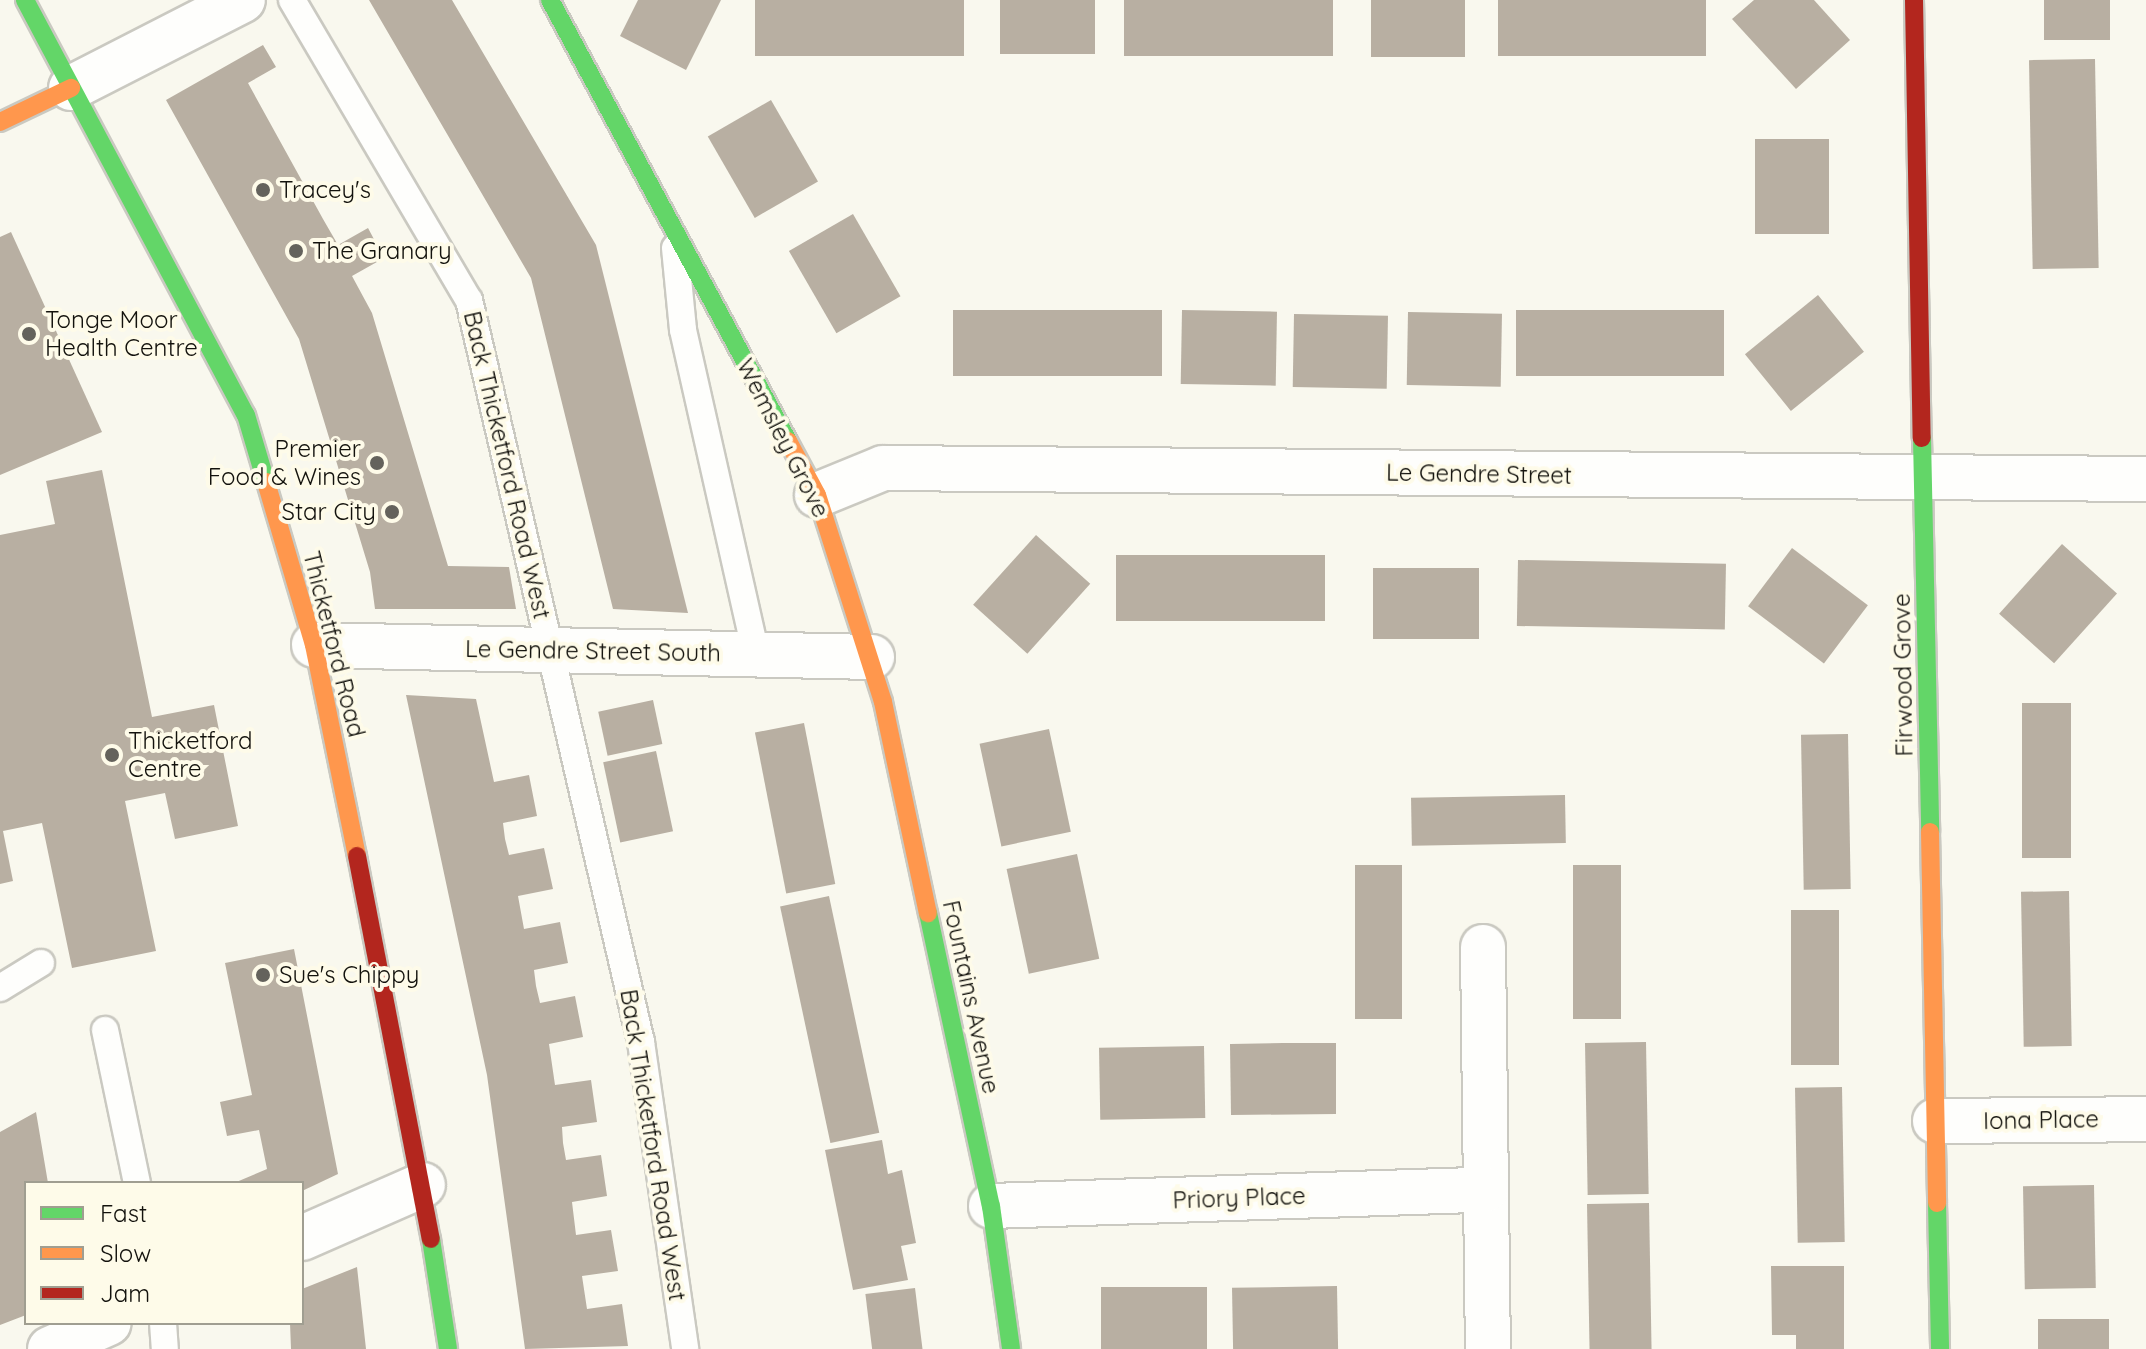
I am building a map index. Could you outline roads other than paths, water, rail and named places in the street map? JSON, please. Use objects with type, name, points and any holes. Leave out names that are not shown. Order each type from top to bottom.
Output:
[{"type":"street","name":"Thicketford Road","points":[[25,0],[246,415],[314,645],[423,1185],[448,1349]]},
{"type":"street","points":[[0,122],[243,0]]},
{"type":"street","name":"Wemsley Grove","points":[[550,0],[817,495],[872,657]]},
{"type":"street","name":"Firwood Grove","points":[[1914,0],[1940,1349]]},
{"type":"street","name":"Le Gendre Street","points":[[817,495],[883,468],[2146,479]]},
{"type":"street","name":"Le Gendre Street South","points":[[314,645],[872,657]]},
{"type":"street","name":"Fountains Avenue","points":[[872,657],[991,1206],[1011,1349]]},
{"type":"street","points":[[1483,947],[1488,1349]]},
{"type":"street","name":"Iona Place","points":[[1935,1121],[2146,1119]]},
{"type":"street","points":[[304,1237],[423,1185]]},
{"type":"street","name":"Priory Place","points":[[991,1206],[1486,1190]]},
{"type":"street","points":[[50,1349],[104,1325]]},
{"type":"lane","name":"Back Thicketford Road West","points":[[292,0],[469,300],[641,1042],[685,1349]]},
{"type":"lane","name":"Wemsley Grove","points":[[674,229],[683,330],[756,654]]},
{"type":"lane","points":[[0,988],[41,963]]},
{"type":"lane","points":[[105,1030],[137,1181]]},
{"type":"lane","points":[[163,1325],[165,1349]]},
{"type":"place","name":"Tracey's","points":[[263,190]]},
{"type":"place","name":"The Granary","points":[[296,251]]},
{"type":"place","name":"Tonge Moor Health Centre","points":[[29,334]]},
{"type":"place","name":"Premier Food & Wines","points":[[377,463]]},
{"type":"place","name":"Star City","points":[[392,512]]},
{"type":"place","name":"Thicketford Centre","points":[[112,755]]},
{"type":"place","name":"Sue's Chippy","points":[[263,975]]}]
